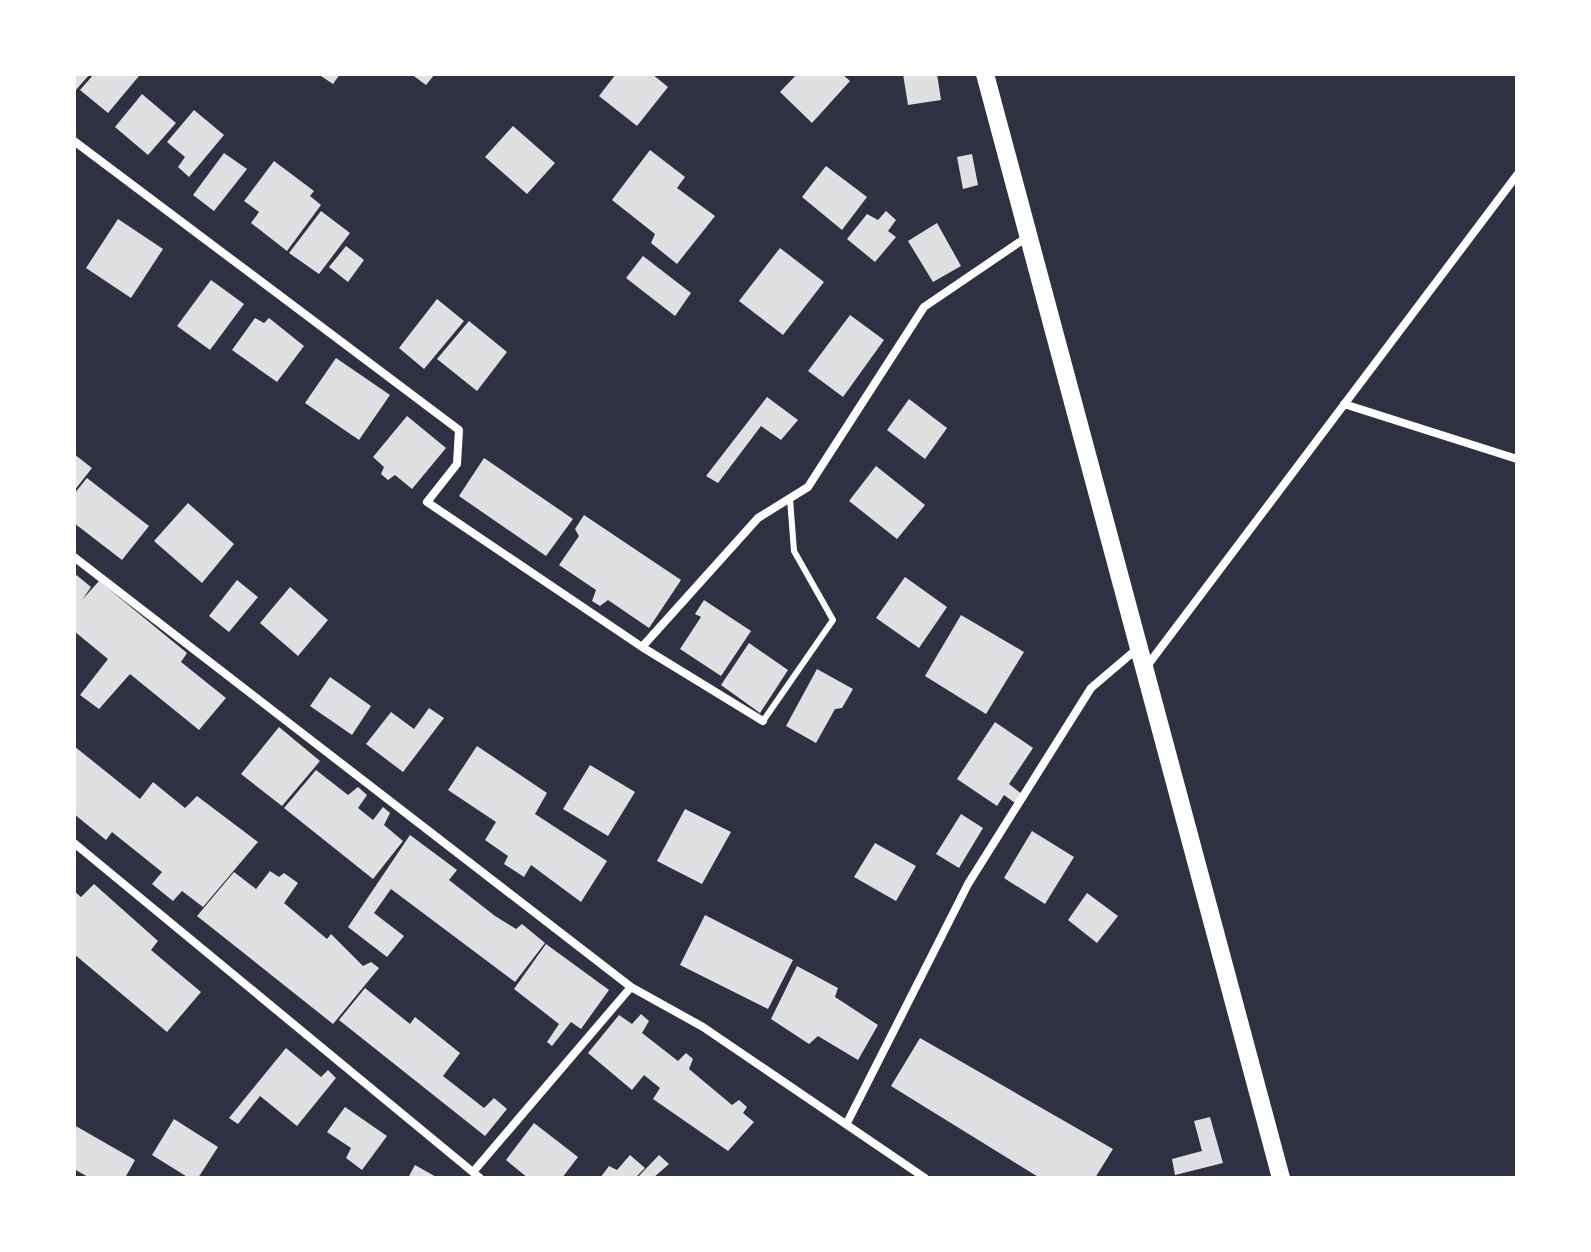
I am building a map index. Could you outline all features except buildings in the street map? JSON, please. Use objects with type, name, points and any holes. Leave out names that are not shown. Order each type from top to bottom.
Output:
[{"type":"main road","points":[[985,74],[1278,1177]]},
{"type":"street","points":[[74,141],[459,430],[457,464],[427,502],[642,647],[763,721]]},
{"type":"street","points":[[1144,670],[1517,175]]},
{"type":"street","points":[[642,647],[758,518],[808,487],[924,307],[1028,236]]},
{"type":"street","points":[[1344,404],[1517,459]]},
{"type":"street","points":[[74,557],[631,987],[703,1027],[925,1178]]},
{"type":"street","points":[[847,1123],[968,884],[1091,688],[1138,648]]},
{"type":"street","points":[[74,843],[476,1175],[631,987]]},
{"type":"lane","points":[[763,721],[833,620],[794,551],[790,499]]}]
